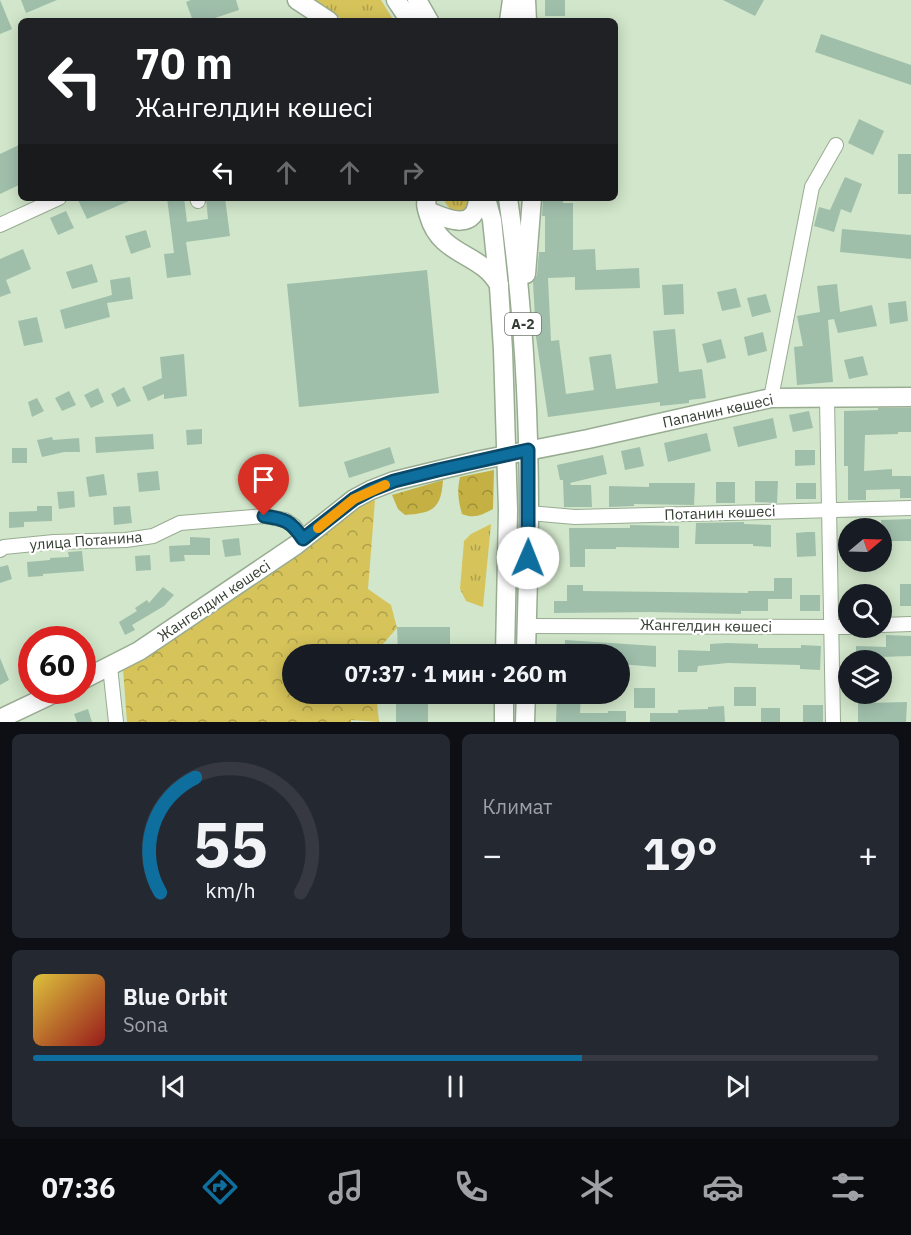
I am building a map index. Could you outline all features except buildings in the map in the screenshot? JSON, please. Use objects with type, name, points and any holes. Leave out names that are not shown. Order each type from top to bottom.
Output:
[{"type":"main road","points":[[297,0],[324,18]]},
{"type":"main road","points":[[396,0],[408,18]]},
{"type":"main road","points":[[417,0],[427,18]]},
{"type":"main road","points":[[510,18],[512,0]]},
{"type":"main road","points":[[526,0],[526,18]]},
{"type":"main road","points":[[427,204],[449,221],[457,222],[472,215],[478,201]]},
{"type":"main road","points":[[487,201],[492,220],[500,286],[507,454],[507,644]]},
{"type":"main road","name":"A-2","points":[[508,201],[522,318],[528,450],[526,644]]},
{"type":"main road","points":[[522,318],[532,201]]},
{"type":"main road","points":[[427,204],[432,225],[441,239],[459,254],[486,268],[500,286]]},
{"type":"main road","name":"Папанин көшесі","points":[[507,454],[588,439],[771,398],[911,397]]},
{"type":"main road","name":"Жангелдин көшесі","points":[[96,674],[180,625],[303,539],[354,499],[371,490],[403,479],[507,454]]},
{"type":"main road","points":[[8,718],[34,704]]},
{"type":"main road","points":[[504,704],[504,722]]},
{"type":"main road","points":[[510,704],[510,722]]},
{"type":"main road","points":[[525,704],[525,722]]},
{"type":"street","points":[[771,398],[812,187],[836,145]]},
{"type":"street","points":[[0,225],[52,201]]},
{"type":"street","points":[[827,399],[833,722]]},
{"type":"street","name":"Потанин көшесі","points":[[529,513],[575,517],[911,508]]},
{"type":"street","name":"улица Потанина","points":[[0,550],[54,543],[126,540],[153,536],[180,523],[264,516],[285,520],[294,526],[303,539]]},
{"type":"street","points":[[892,625],[911,624]]},
{"type":"street","name":"Жангелдин көшесі","points":[[526,626],[838,628]]},
{"type":"street","points":[[110,667],[116,722]]},
{"type":"green space","points":[[313,0],[381,0],[392,18],[340,18]]},
{"type":"green space","points":[[444,201],[472,201],[468,211],[459,212],[447,206]]},
{"type":"green space","points":[[494,470],[493,509],[478,516],[462,514],[458,495],[460,477]]},
{"type":"green space","points":[[443,480],[440,497],[434,508],[422,513],[405,515],[398,509],[392,495]]},
{"type":"green space","points":[[375,500],[368,589],[391,605],[397,628],[383,644],[282,644],[282,704],[377,704],[379,722],[351,720],[351,722],[127,722],[123,669],[353,506]]},
{"type":"green space","points":[[491,524],[483,607],[466,601],[460,589],[464,541],[471,534]]},
{"type":"slow traffic","points":[[318,528],[354,499],[385,485]]},
{"type":"route","points":[[264,516],[285,520],[294,526],[303,539],[354,499],[371,490],[394,481],[481,459],[528,450],[528,558]]}]
